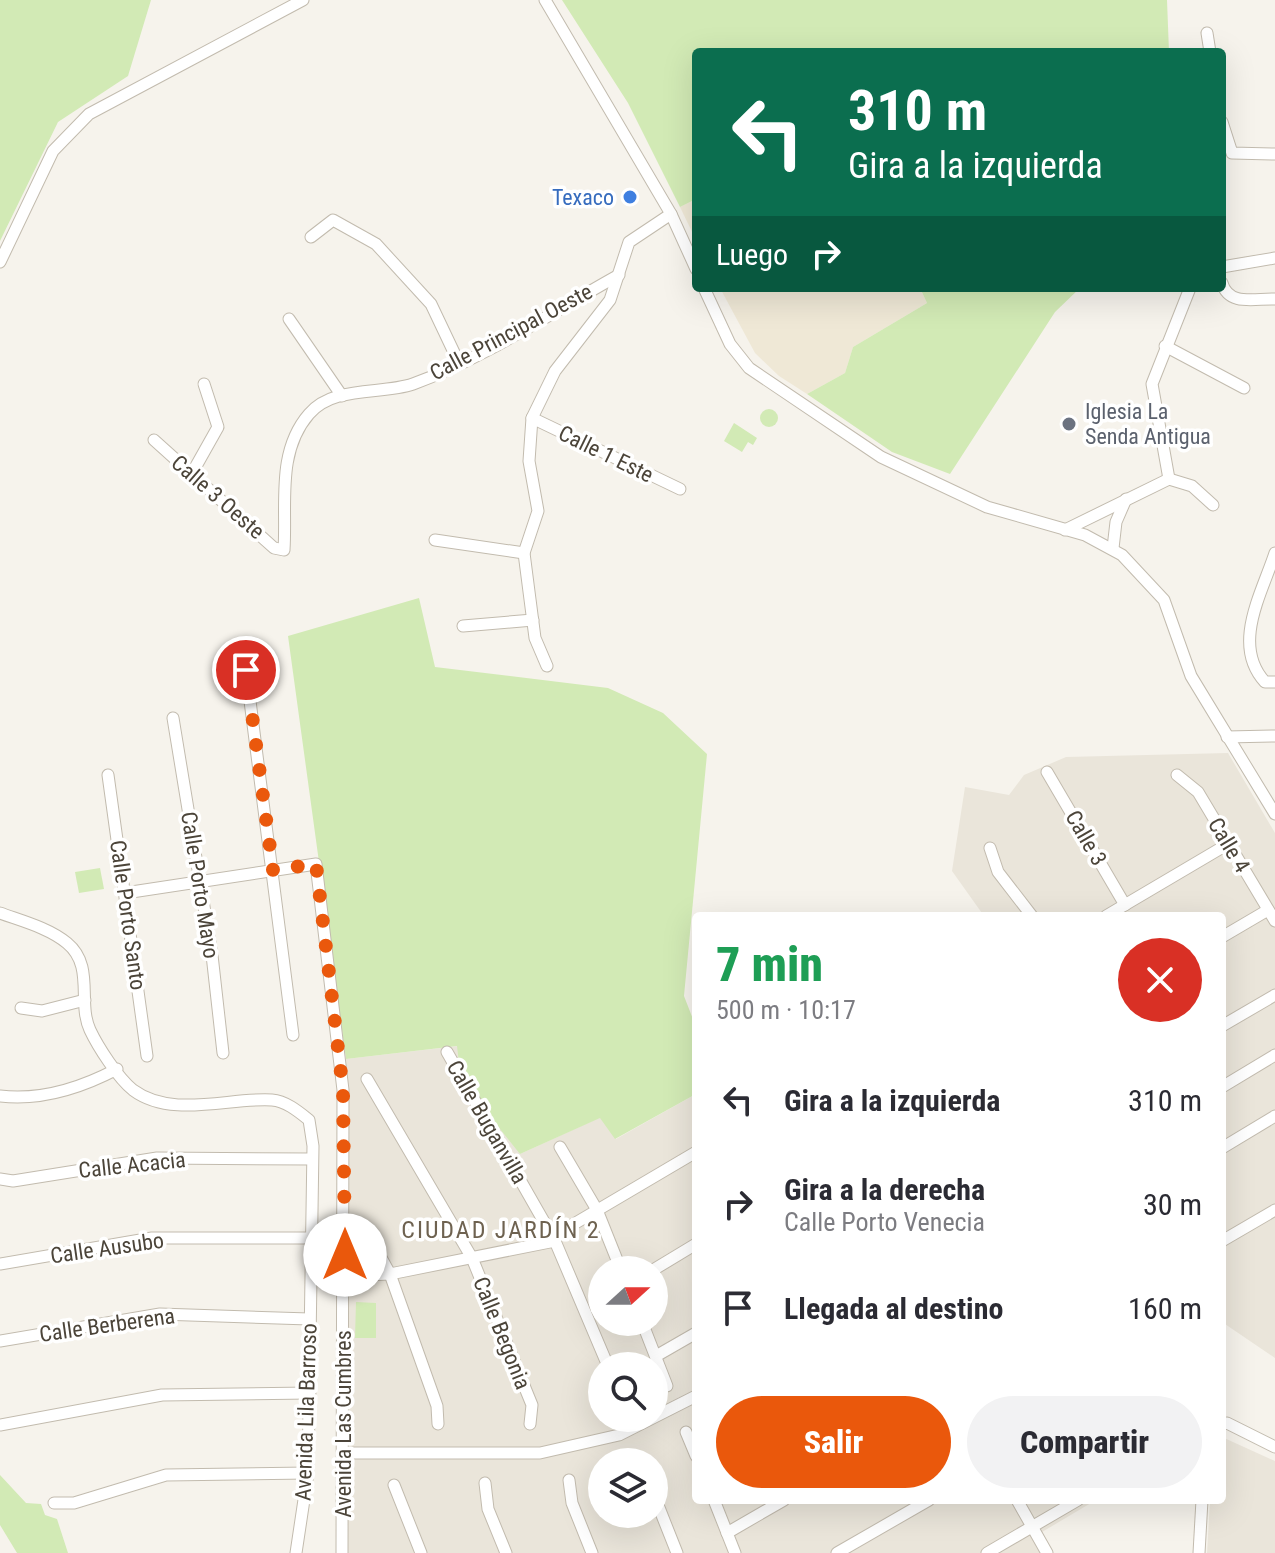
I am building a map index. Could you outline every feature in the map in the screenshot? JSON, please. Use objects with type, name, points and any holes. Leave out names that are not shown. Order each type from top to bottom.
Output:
[{"type":"street","points":[[0,262],[53,151],[89,114],[303,0]]},
{"type":"street","points":[[545,0],[671,214],[692,260]]},
{"type":"street","points":[[1207,33],[1209,48]]},
{"type":"street","points":[[1226,134],[1232,153],[1275,154]]},
{"type":"street","points":[[547,666],[533,620],[524,553],[538,511],[529,461],[532,418],[555,371],[610,300],[629,242],[671,214]]},
{"type":"street","points":[[311,237],[333,220],[376,244],[431,304],[459,363]]},
{"type":"street","points":[[1226,266],[1275,258]]},
{"type":"street","name":"Calle Principal Oeste","points":[[284,550],[283,484],[293,443],[308,415],[342,396],[411,385],[459,363],[619,275]]},
{"type":"street","points":[[706,292],[730,344],[749,368],[869,449],[987,507],[1065,530],[1117,551],[1164,600],[1191,676],[1275,814]]},
{"type":"street","points":[[1169,479],[1152,384],[1188,292]]},
{"type":"street","points":[[1225,292],[1235,299],[1275,299]]},
{"type":"street","points":[[289,319],[342,396]]},
{"type":"street","points":[[1165,346],[1244,388]]},
{"type":"street","points":[[191,475],[218,427],[204,384]]},
{"type":"street","name":"Calle 1 Este","points":[[532,418],[680,489]]},
{"type":"street","name":"Calle 3 Oeste","points":[[154,440],[274,548],[284,550]]},
{"type":"street","points":[[1065,530],[1169,479],[1192,486],[1213,505]]},
{"type":"street","points":[[1117,551],[1116,522],[1126,499]]},
{"type":"street","points":[[435,540],[524,553]]},
{"type":"street","points":[[1275,553],[1248,635],[1250,657],[1265,682],[1275,682]]},
{"type":"street","points":[[1259,603],[1275,603]]},
{"type":"street","points":[[463,626],[533,620]]},
{"type":"street","points":[[246,670],[293,1035]]},
{"type":"street","name":"Calle Porto Mayo","points":[[173,718],[223,1053]]},
{"type":"street","points":[[1227,737],[1275,736]]},
{"type":"street","name":"Calle 3","points":[[1047,772],[1125,905]]},
{"type":"street","name":"Calle Porto Santo","points":[[108,775],[147,1056]]},
{"type":"street","name":"Calle 4","points":[[1177,775],[1198,792],[1275,921]]},
{"type":"street","points":[[1113,912],[1228,844]]},
{"type":"street","points":[[990,848],[998,872],[1029,912]]},
{"type":"street","name":"Avenida Las Cumbres","points":[[273,870],[316,864],[343,1090],[342,1553]]},
{"type":"street","points":[[125,893],[273,870]]},
{"type":"street","points":[[1226,935],[1268,910]]},
{"type":"street","name":"Avenida Lila Barroso","points":[[0,913],[50,932],[68,944],[78,956],[85,975],[89,1029],[132,1089],[151,1099],[201,1106],[274,1100],[293,1108],[309,1120],[312,1159],[308,1473],[296,1553]]},
{"type":"street","points":[[1226,1024],[1275,995]]},
{"type":"street","points":[[21,1008],[42,1011],[85,1000]]},
{"type":"street","name":"Calle Buganvilla","points":[[447,1052],[558,1236],[603,1352]]},
{"type":"street","points":[[1226,1085],[1275,1055]]},
{"type":"street","points":[[0,1096],[19,1098],[81,1088],[117,1069]]},
{"type":"street","name":"Calle Begonia","points":[[367,1079],[472,1258],[532,1405],[530,1424]]},
{"type":"street","points":[[1226,1146],[1275,1116]]},
{"type":"street","points":[[560,1147],[597,1210],[615,1256]]},
{"type":"street","points":[[343,1276],[390,1274],[472,1258],[558,1236],[692,1154]]},
{"type":"street","name":"Calle Acacia","points":[[0,1179],[13,1181],[157,1158],[312,1159]]},
{"type":"street","points":[[1226,1239],[1275,1210]]},
{"type":"street","points":[[364,1227],[390,1274],[437,1406],[438,1424]]},
{"type":"street","name":"Calle Ausubo","points":[[0,1264],[152,1238],[311,1238]]},
{"type":"street","points":[[668,1261],[692,1246]]},
{"type":"street","name":"Calle Berberena","points":[[0,1341],[160,1314],[309,1319]]},
{"type":"street","points":[[663,1352],[692,1335]]},
{"type":"street","points":[[0,1425],[162,1395],[310,1393]]},
{"type":"street","points":[[343,1453],[540,1453],[619,1435],[692,1398]]},
{"type":"street","points":[[1226,1423],[1275,1447]]},
{"type":"street","points":[[686,1432],[692,1446]]},
{"type":"street","points":[[54,1503],[74,1503],[166,1475],[308,1473]]},
{"type":"street","points":[[569,1480],[572,1503],[592,1553]]},
{"type":"street","points":[[485,1483],[488,1509],[506,1553]]},
{"type":"street","points":[[394,1485],[421,1553]]},
{"type":"street","points":[[716,1504],[735,1553]]},
{"type":"street","points":[[727,1533],[777,1504]]},
{"type":"street","points":[[837,1553],[922,1504]]},
{"type":"street","points":[[1019,1504],[1047,1553]]},
{"type":"street","points":[[987,1553],[1071,1504]]},
{"type":"street","points":[[1199,1553],[1202,1504]]},
{"type":"street","points":[[667,1528],[677,1553]]},
{"type":"shaded area","points":[[692,201],[692,232],[680,207]]},
{"type":"shaded area","points":[[722,292],[922,292],[927,303],[853,347],[845,373],[807,394],[779,376],[755,353]]},
{"type":"shaded area","points":[[1228,753],[1275,833],[1275,1358],[1226,1325],[1226,912],[981,912],[952,871],[965,787],[1009,795],[1024,775],[1066,757]]},
{"type":"shaded area","points":[[458,1046],[520,1154],[601,1117],[616,1139],[692,1096],[692,1504],[1089,1504],[1042,1532],[1053,1553],[347,1553],[346,1059]]},
{"type":"shaded area","points":[[1226,1439],[1275,1461],[1275,1553],[1207,1553],[1210,1504],[1226,1504]]},
{"type":"green space","points":[[0,0],[151,0],[128,76],[58,122],[0,241]]},
{"type":"green space","points":[[562,0],[1167,0],[1169,48],[692,48],[692,201],[680,207],[628,103]]},
{"type":"green space","points":[[922,292],[1076,292],[1055,312],[950,474],[892,452],[807,394],[845,373],[853,347],[927,303]]},
{"type":"green space","points":[[769,409],[778,418],[769,427],[760,418]]},
{"type":"green space","points":[[734,423],[757,438],[753,445],[748,442],[742,452],[724,441]]},
{"type":"green space","points":[[419,598],[435,667],[608,688],[663,713],[707,754],[684,996],[692,1017],[692,1096],[615,1139],[600,1118],[520,1154],[461,1080],[457,1046],[346,1059],[288,636]]},
{"type":"green space","points":[[100,868],[104,889],[79,893],[75,872]]},
{"type":"green space","points":[[356,1302],[376,1303],[376,1338],[355,1338]]},
{"type":"green space","points":[[0,1475],[26,1503],[41,1504],[45,1515],[57,1519],[68,1553],[17,1553],[0,1525]]},
{"type":"place","name":"Texaco","points":[[630,197]]},
{"type":"place","name":"Iglesia La Senda Antigua","points":[[1069,424]]},
{"type":"district","name":"CIUDAD JARDÍN 2","points":[[501,1230]]},
{"type":"route","points":[[246,670],[273,870],[316,864],[343,1090],[345,1255]]}]
